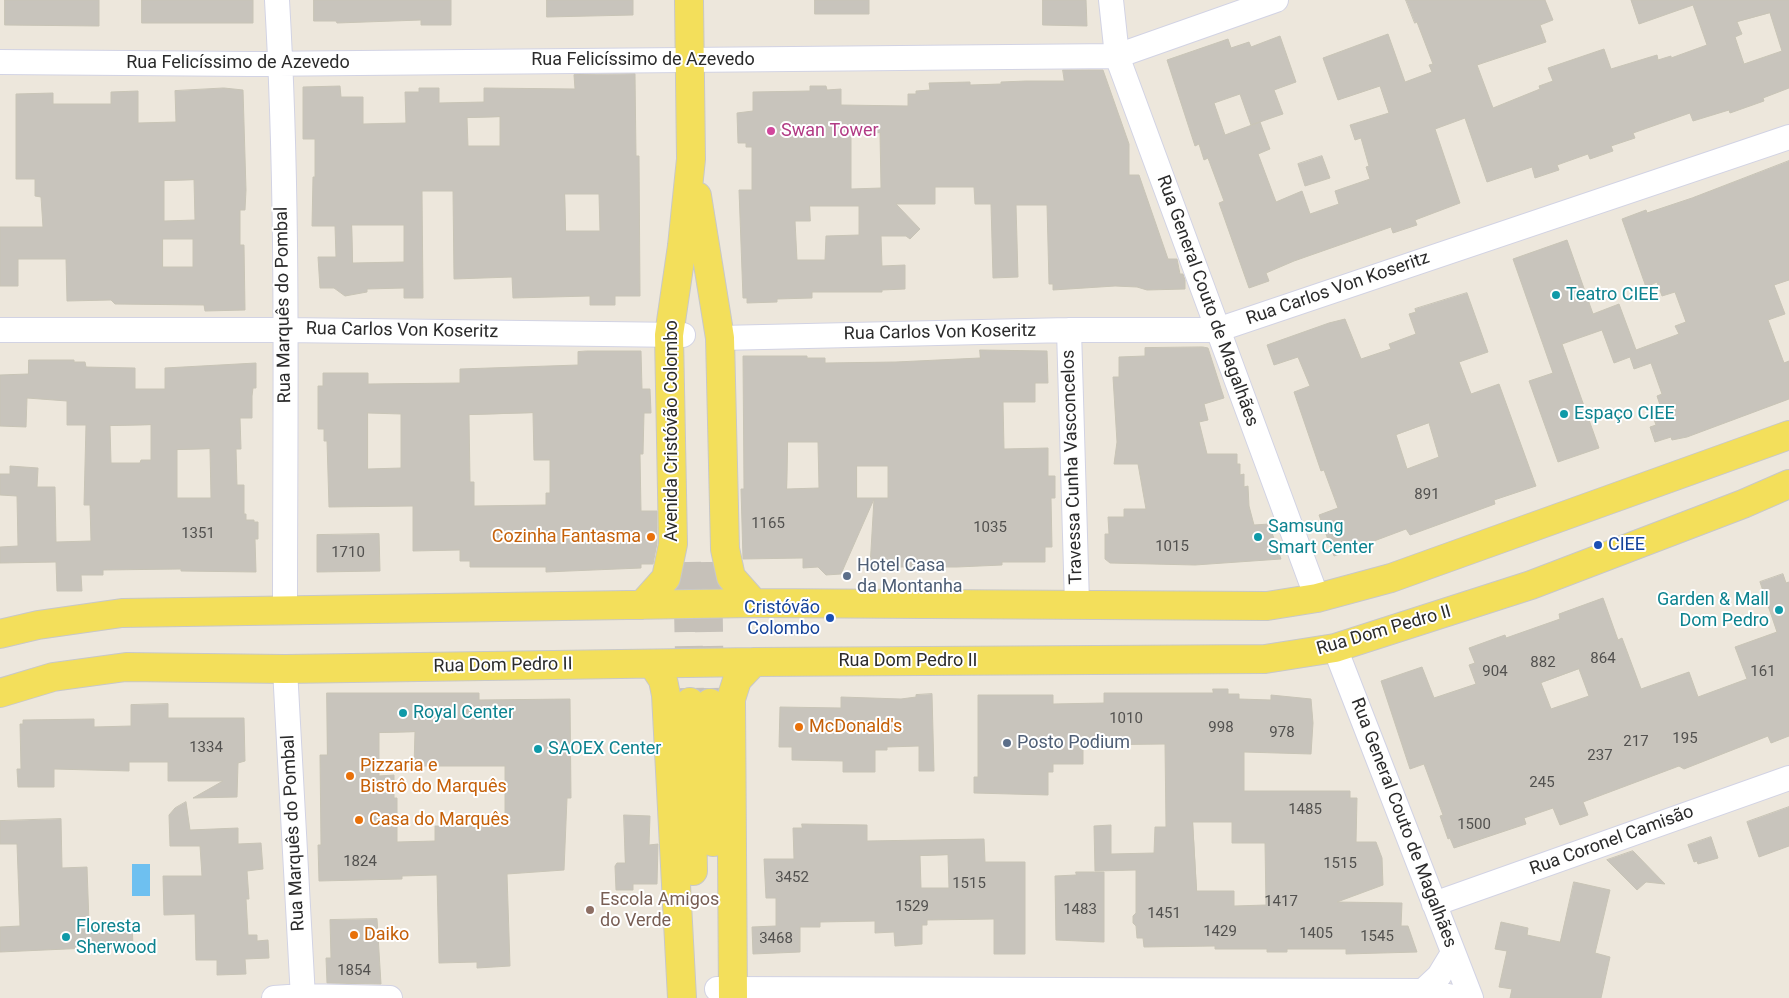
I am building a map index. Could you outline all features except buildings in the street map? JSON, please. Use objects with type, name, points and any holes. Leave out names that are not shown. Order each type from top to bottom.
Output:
[{"type":"main road","points":[[689,0],[691,159],[693,246],[698,562],[676,335],[693,246]]},
{"type":"main road","points":[[693,246],[720,338],[725,549],[731,577],[754,603]]},
{"type":"main road","name":"Avenida Cristóvão Colombo","points":[[642,605],[666,578],[674,544],[676,335]]},
{"type":"main road","points":[[0,634],[38,625],[122,613],[754,603],[1267,606],[1317,598],[1391,578],[1789,435]]},
{"type":"main road","name":"Rua Dom Pedro II","points":[[0,693],[53,677],[126,667],[285,669],[754,662],[1265,659],[1335,648],[1531,585],[1743,504],[1789,484]]},
{"type":"main road","points":[[719,994],[731,699],[737,680],[754,662]]},
{"type":"main road","points":[[653,665],[663,680],[666,695],[682,998]]},
{"type":"main road","points":[[700,703],[719,994]]},
{"type":"street","name":"Rua Marquês do Pombal","points":[[277,0],[281,64],[285,330],[285,610]]},
{"type":"street","name":"Rua General Couto de Magalhães","points":[[1112,0],[1117,56],[1317,598]]},
{"type":"street","name":"Rua Felicíssimo de Azevedo","points":[[0,62],[281,64],[1117,56],[1276,0]]},
{"type":"street","name":"Rua Carlos Von Koseritz","points":[[720,338],[1069,330],[1217,330],[1789,137]]},
{"type":"street","name":"Rua Carlos Von Koseritz","points":[[0,330],[285,330],[676,335]]},
{"type":"street","name":"Travessa Cunha Vasconcelos","points":[[1069,330],[1077,604]]},
{"type":"street","name":"Rua General Couto de Magalhães","points":[[1335,648],[1471,998]]},
{"type":"street","name":"Rua Marquês do Pombal","points":[[285,669],[303,997]]},
{"type":"street","name":"Rua Coronel Camisão","points":[[1434,904],[1789,778]]},
{"type":"street","points":[[1423,991],[1439,976],[1453,953]]},
{"type":"street","points":[[719,994],[1423,991],[1458,998]]},
{"type":"street","points":[[274,998],[390,998]]},
{"type":"water","points":[[132,864],[150,864],[150,896],[132,896]]},
{"type":"tunnel","points":[[687,562],[690,702]]},
{"type":"tunnel","points":[[708,562],[710,703]]},
{"type":"place","name":"Swan Tower","points":[[771,131]]},
{"type":"place","name":"Teatro CIEE","points":[[1556,295]]},
{"type":"place","name":"Espaço CIEE","points":[[1564,414]]},
{"type":"place","name":"Cozinha Fantasma","points":[[651,537]]},
{"type":"place","name":"Samsung Smart Center","points":[[1258,537]]},
{"type":"place","name":"CIEE","points":[[1598,545]]},
{"type":"place","name":"Hotel Casa da Montanha","points":[[847,576]]},
{"type":"place","name":"Garden & Mall Dom Pedro","points":[[1779,610]]},
{"type":"place","name":"Cristóvão Colombo","points":[[830,618]]},
{"type":"place","name":"Royal Center","points":[[403,713]]},
{"type":"place","name":"McDonald's","points":[[799,727]]},
{"type":"place","name":"Posto Podium","points":[[1007,743]]},
{"type":"place","name":"SAOEX Center","points":[[538,749]]},
{"type":"place","name":"Pizzaria e Bistrô do Marquês","points":[[350,776]]},
{"type":"place","name":"Casa do Marquês","points":[[359,820]]},
{"type":"place","name":"Escola Amigos do Verde","points":[[590,910]]},
{"type":"place","name":"Daiko","points":[[354,935]]},
{"type":"place","name":"Floresta Sherwood","points":[[66,937]]}]
